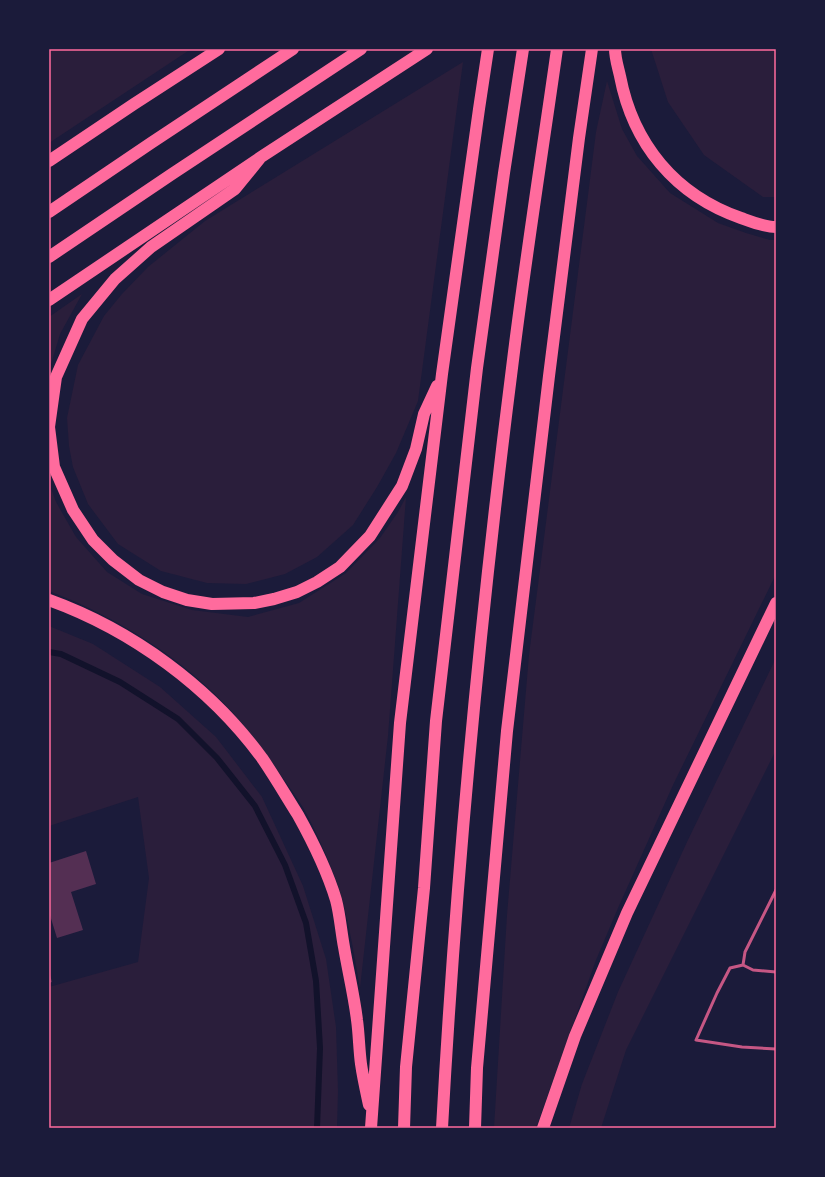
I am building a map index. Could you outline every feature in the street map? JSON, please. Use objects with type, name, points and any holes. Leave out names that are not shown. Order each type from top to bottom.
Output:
[{"type":"highway","points":[[49,161],[219,49]]},
{"type":"highway","points":[[49,212],[150,143],[293,49]]},
{"type":"highway","points":[[49,257],[362,49]]},
{"type":"highway","points":[[49,300],[261,157],[427,49]]},
{"type":"highway","points":[[371,1124],[400,723],[442,374],[488,49]]},
{"type":"highway","points":[[404,1128],[406,1067],[424,888],[436,721],[477,368],[523,49]]},
{"type":"highway","points":[[442,1128],[471,729],[512,367],[557,49]]},
{"type":"highway","points":[[475,1128],[477,1068],[507,731],[549,376],[579,138],[592,49]]},
{"type":"highway","points":[[615,49],[623,91],[636,127],[648,149],[679,184],[723,212],[750,221],[776,227]]},
{"type":"highway","points":[[261,157],[235,189],[151,247],[114,278],[82,319],[56,377],[49,427],[54,468],[73,510],[93,540],[113,560],[139,580],[164,592],[187,600],[212,604],[254,603],[297,592],[317,582],[340,567],[370,536],[402,486],[416,449],[424,414],[442,374]]},
{"type":"highway","points":[[49,600],[117,632],[149,652],[181,675],[207,697],[232,723],[262,758],[282,787],[308,834],[324,868],[336,900],[357,1018],[361,1066],[371,1124]]},
{"type":"highway","points":[[543,1128],[575,1036],[627,913],[776,603]]},
{"type":"lane","points":[[743,965],[745,952],[776,890]]},
{"type":"lane","points":[[776,972],[753,970],[743,965],[730,968],[716,992],[696,1040],[742,1047],[776,1049]]},
{"type":"shaded area","points":[[49,49],[191,49],[49,143]]},
{"type":"shaded area","points":[[651,49],[776,49],[776,197],[763,197],[704,155],[668,102]]},
{"type":"shaded area","points":[[463,62],[418,401],[396,453],[353,525],[317,557],[285,574],[246,584],[207,583],[161,571],[118,544],[88,504],[73,467],[69,446],[67,418],[78,365],[104,316],[122,294],[148,267],[205,221]]},
{"type":"shaded area","points":[[607,81],[622,129],[637,156],[670,193],[718,223],[746,233],[770,240],[776,240],[776,574],[673,785],[618,908],[596,960],[536,1128],[494,1128],[507,915],[529,655],[596,132]]},
{"type":"shaded area","points":[[82,294],[60,334],[49,371],[49,317]]},
{"type":"shaded area","points":[[49,483],[56,502],[76,537],[107,572],[142,594],[192,610],[248,617],[299,603],[346,573],[380,538],[398,512],[406,497],[388,736],[360,988],[346,913],[326,855],[312,824],[301,805],[252,736],[215,694],[172,658],[149,642],[99,613],[49,591]]},
{"type":"shaded area","points":[[49,626],[93,644],[160,687],[216,737],[262,797],[303,886],[326,959],[336,1027],[338,1091],[337,1128],[49,1128],[49,987],[138,962],[149,878],[138,797],[49,826]]},
{"type":"shaded area","points":[[776,658],[776,750],[626,1050],[601,1128],[569,1128],[582,1084],[618,992],[687,842]]},
{"type":"building","points":[[86,851],[96,884],[71,892],[83,930],[57,938],[49,912],[49,863]]},
{"type":"building","points":[[49,972],[52,982],[49,983]]},
{"type":"waterway","points":[[49,652],[61,654],[120,682],[178,719],[217,758],[255,806],[285,865],[306,923],[316,981],[320,1048],[317,1128]]}]
